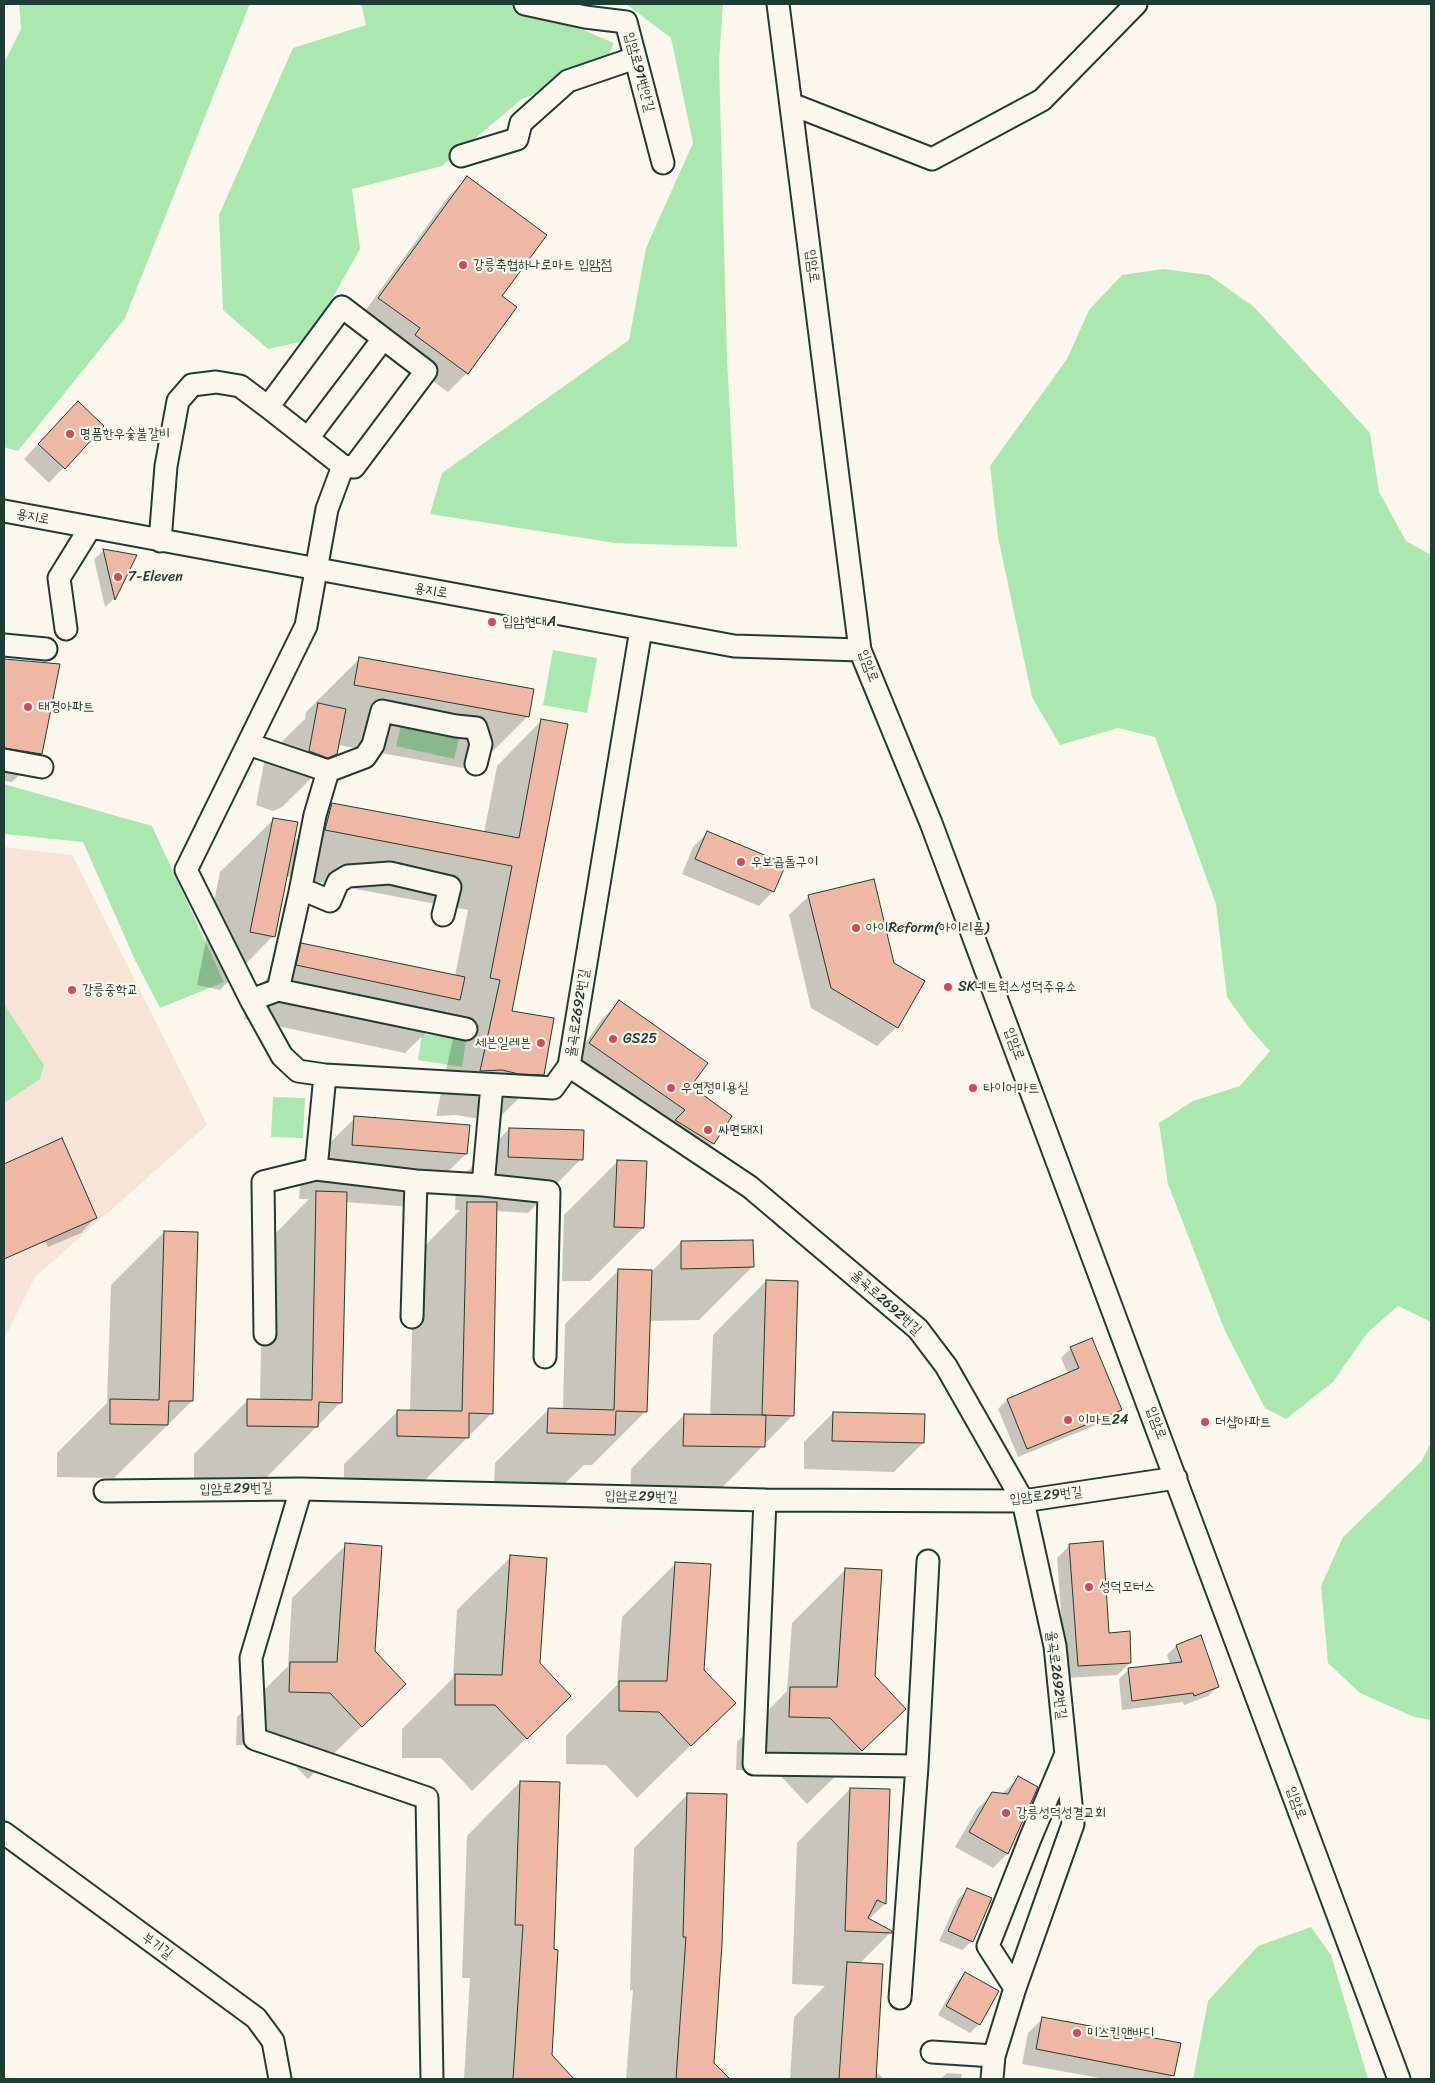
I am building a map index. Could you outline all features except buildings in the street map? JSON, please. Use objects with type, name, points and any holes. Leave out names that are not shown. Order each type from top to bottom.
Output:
[{"type":"street","name":"입암로91번안길","points":[[525,4],[585,17],[626,22],[663,163]]},
{"type":"street","name":"입암로","points":[[778,4],[860,650],[932,823],[1398,2079]]},
{"type":"street","points":[[791,104],[932,159],[1042,100],[1136,4]]},
{"type":"street","points":[[461,156],[517,139],[521,123],[568,81],[635,58]]},
{"type":"street","points":[[160,541],[166,466],[178,401],[192,385],[216,382],[240,386],[343,466],[354,467],[426,371],[342,307],[268,407]]},
{"type":"street","points":[[308,438],[383,339]]},
{"type":"street","points":[[343,466],[327,509],[306,626],[186,870],[251,1000],[282,1056],[298,1071],[325,1075],[553,1088],[569,1066]]},
{"type":"street","name":"용지로","points":[[4,511],[734,646],[860,650]]},
{"type":"street","points":[[66,628],[59,578],[90,528]]},
{"type":"street","name":"율곡로2692번길","points":[[641,629],[569,1066],[750,1187],[918,1329],[946,1366],[1023,1501],[1054,1646],[1074,1824],[1015,1988],[994,2056],[992,2079]]},
{"type":"street","points":[[4,644],[46,649]]},
{"type":"street","points":[[248,744],[328,771],[365,757],[373,745],[382,711],[456,726],[476,728],[481,744],[476,764]]},
{"type":"street","points":[[4,760],[42,768]]},
{"type":"street","points":[[278,990],[315,815],[328,771]]},
{"type":"street","points":[[300,892],[311,893],[330,901],[338,882],[348,876],[390,872],[450,887],[444,914]]},
{"type":"street","points":[[251,1000],[278,990],[466,1029]]},
{"type":"street","points":[[316,1169],[325,1075]]},
{"type":"street","points":[[483,1185],[492,1085]]},
{"type":"street","points":[[264,1334],[263,1182],[316,1169],[416,1181],[483,1185],[549,1192],[545,1357]]},
{"type":"street","points":[[412,1317],[416,1181]]},
{"type":"street","name":"입암로29번길","points":[[105,1491],[301,1489],[765,1500],[1023,1501],[1176,1478]]},
{"type":"street","points":[[301,1489],[251,1658],[256,1740],[427,1798],[432,2079]]},
{"type":"street","points":[[765,1500],[754,1764],[917,1766]]},
{"type":"street","points":[[900,1998],[917,1766],[928,1560]]},
{"type":"street","points":[[1015,1988],[988,1946],[1066,1754]]},
{"type":"street","name":"부기길","points":[[6,1840],[256,2018],[273,2041],[280,2079]]},
{"type":"street","points":[[932,2052],[994,2056]]},
{"type":"shaded area","name":"강릉중학교","points":[[4,847],[72,855],[207,1125],[35,1277],[4,1339]]},
{"type":"green space","points":[[19,4],[252,4],[249,6],[125,318],[18,451],[4,447],[4,63],[21,29]]},
{"type":"green space","points":[[361,4],[521,4],[614,43],[602,69],[522,99],[442,166],[352,189],[360,249],[309,340],[268,349],[223,310],[219,215],[293,48],[366,25]]},
{"type":"green space","points":[[626,4],[723,4],[719,61],[727,358],[737,547],[615,543],[430,514],[442,473],[629,340],[646,248],[693,143],[671,38]]},
{"type":"green space","points":[[1163,269],[1209,275],[1254,307],[1370,433],[1379,492],[1406,541],[1431,555],[1431,1322],[1398,1306],[1367,1333],[1333,1382],[1286,1419],[1265,1408],[1225,1331],[1168,1184],[1159,1123],[1193,1101],[1240,1086],[1270,1051],[1251,1030],[1227,997],[1216,904],[1155,737],[1118,728],[1060,745],[1032,697],[998,537],[990,466],[1067,359],[1089,310],[1122,275]]},
{"type":"green space","points":[[553,650],[597,658],[587,713],[543,705]]},
{"type":"green space","points":[[401,726],[459,739],[454,759],[396,746]]},
{"type":"green space","points":[[4,784],[152,826],[224,982],[160,1008],[135,960],[83,842],[4,834]]},
{"type":"green space","points":[[4,1004],[44,1065],[40,1079],[4,1103]]},
{"type":"green space","points":[[422,1034],[466,1040],[462,1067],[418,1060]]},
{"type":"green space","points":[[273,1097],[305,1098],[303,1138],[271,1137]]},
{"type":"green space","points":[[1431,1443],[1431,1720],[1414,1717],[1360,1693],[1328,1663],[1321,1586],[1343,1537],[1421,1462]]},
{"type":"green space","points":[[1311,1927],[1331,1955],[1368,2079],[1193,2079],[1208,2001],[1258,1946]]},
{"type":"place","name":"강릉축협하나로마트 입암점","points":[[463,265]]},
{"type":"place","name":"명품한우숯불갈비","points":[[70,434]]},
{"type":"place","name":"7-Eleven","points":[[118,577]]},
{"type":"place","name":"입암현대A","points":[[492,622]]},
{"type":"place","name":"태경아파트","points":[[28,707]]},
{"type":"place","name":"우보곱돌구이","points":[[741,862]]},
{"type":"place","name":"아이Reform(아이리폼)","points":[[856,928]]},
{"type":"place","name":"SK네트웍스성덕주유소","points":[[948,987]]},
{"type":"place","name":"강릉중학교","points":[[72,990]]},
{"type":"place","name":"GS25","points":[[613,1039]]},
{"type":"place","name":"세븐일레븐","points":[[541,1043]]},
{"type":"place","name":"우연정미용실","points":[[671,1088]]},
{"type":"place","name":"타이어마트","points":[[973,1088]]},
{"type":"place","name":"싸면돼지","points":[[708,1130]]},
{"type":"place","name":"이마트24","points":[[1068,1420]]},
{"type":"place","name":"더샵아파트","points":[[1205,1422]]},
{"type":"place","name":"성덕모터스","points":[[1089,1587]]},
{"type":"place","name":"강릉성덕성결교회","points":[[1006,1813]]},
{"type":"place","name":"미스킨앤바디","points":[[1077,2033]]}]
